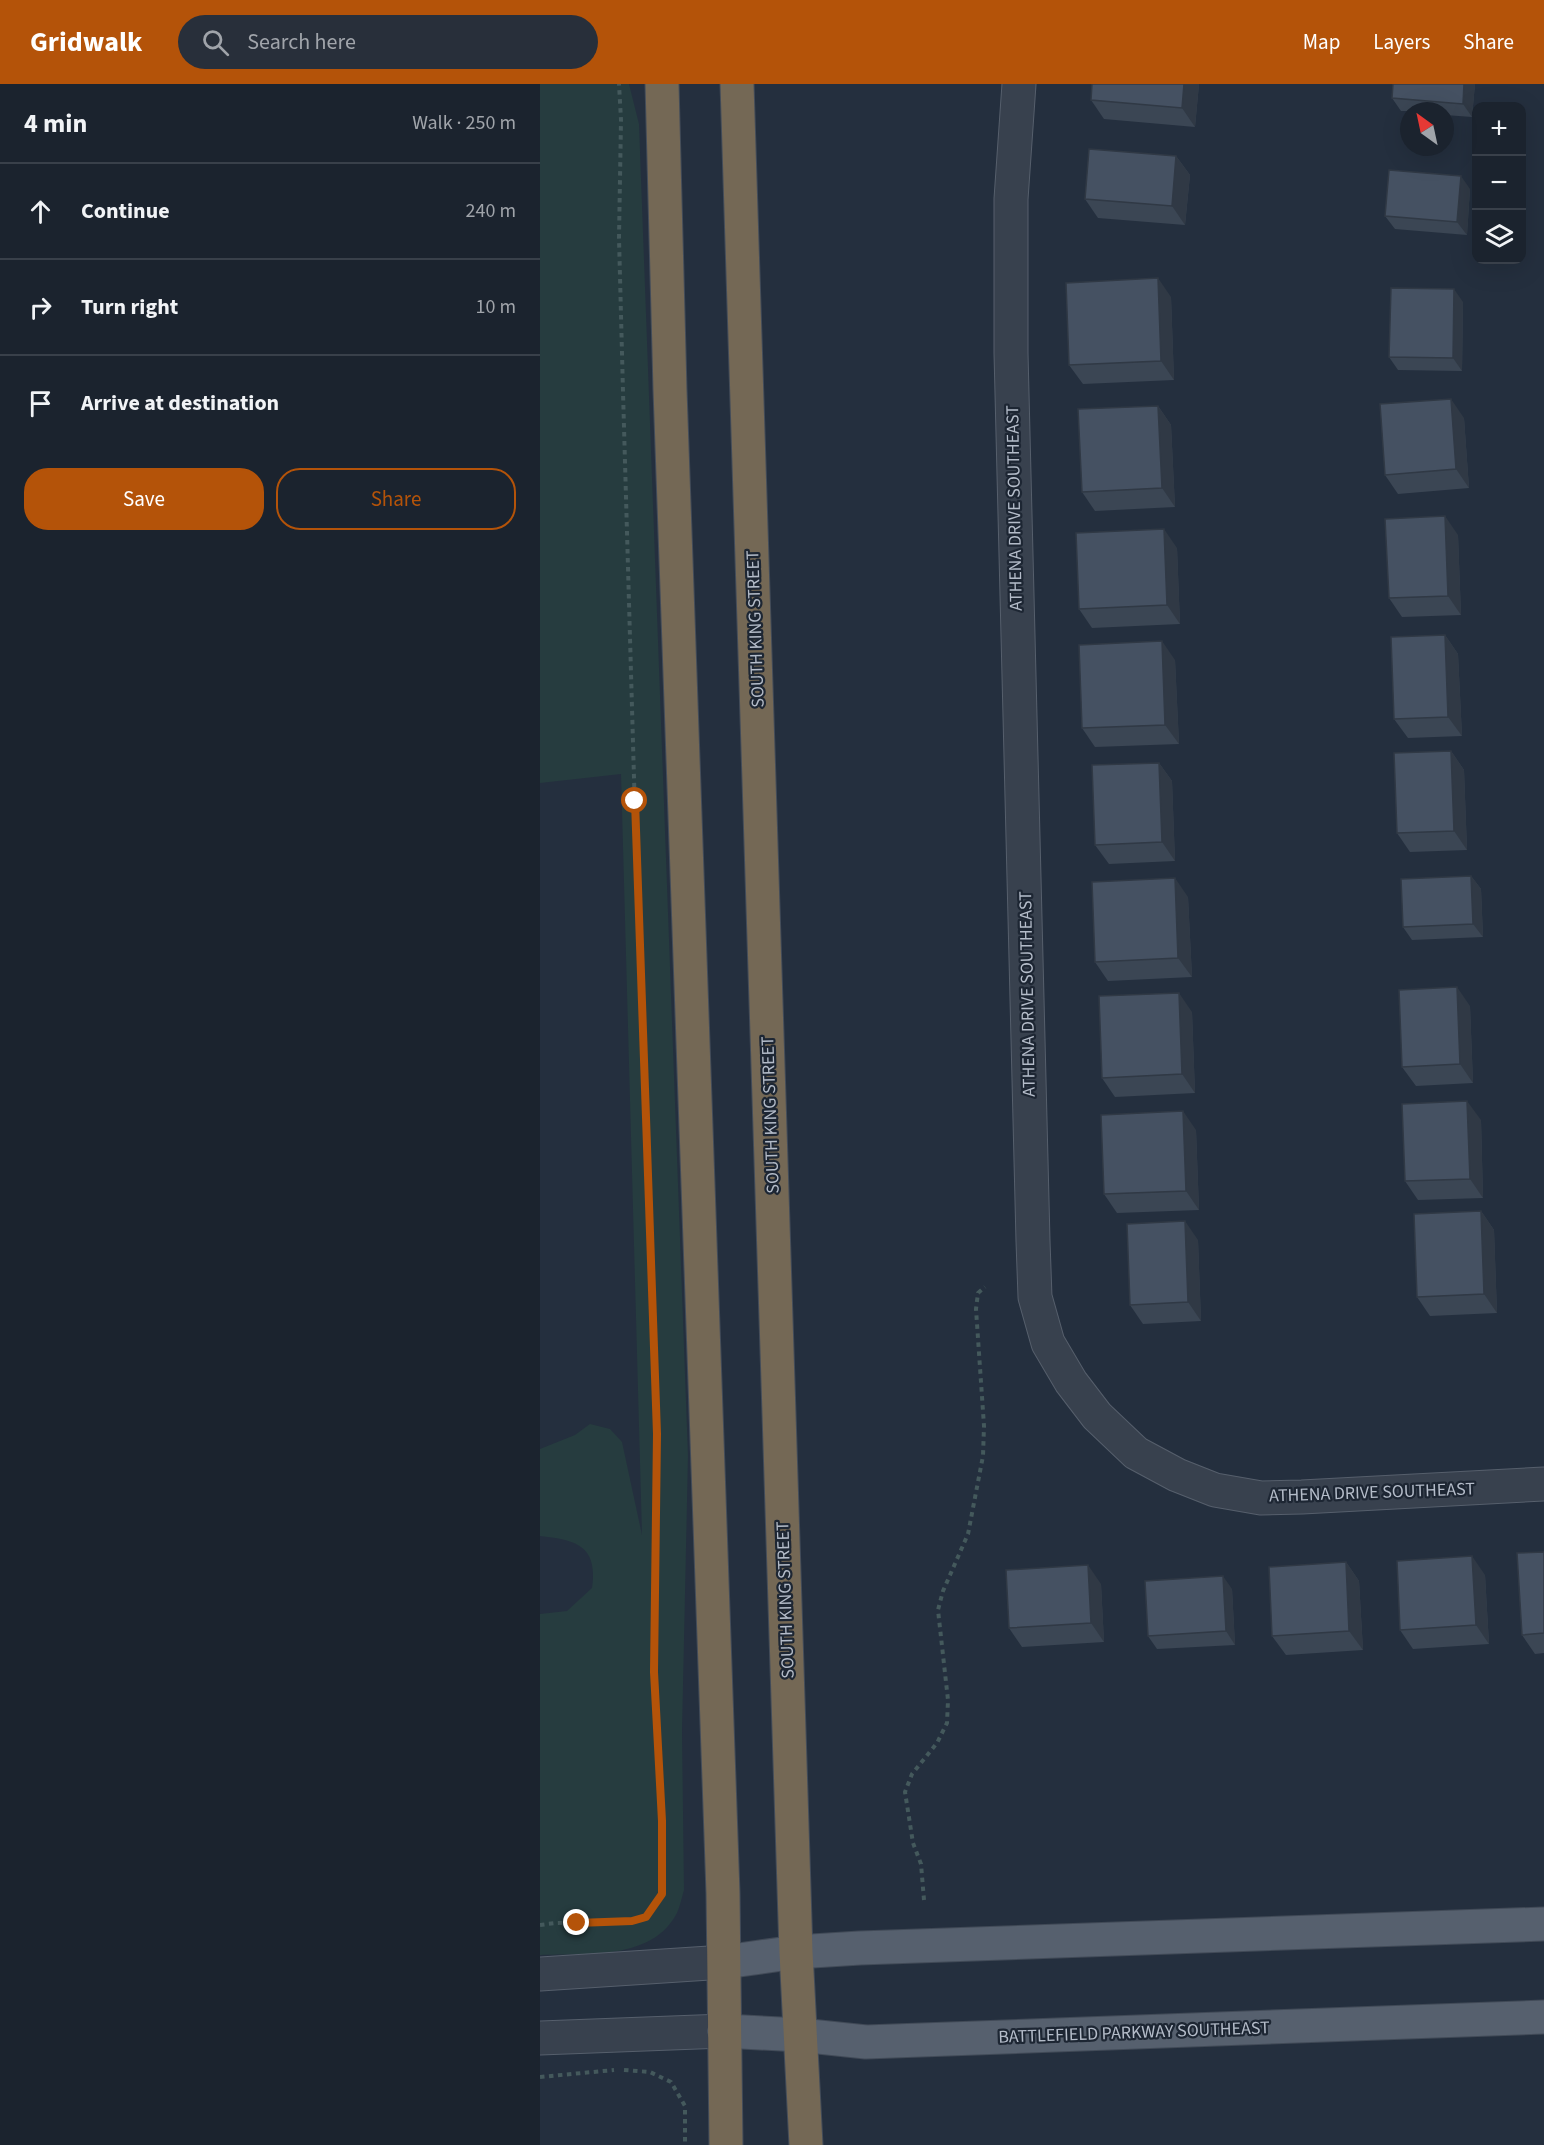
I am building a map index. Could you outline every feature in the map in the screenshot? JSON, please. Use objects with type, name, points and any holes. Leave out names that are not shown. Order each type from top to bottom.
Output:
[{"type":"highway","points":[[662,84],[670,390],[725,1962],[726,2145]]},
{"type":"highway","name":"SOUTH KING STREET","points":[[737,84],[796,1952],[806,2145]]},
{"type":"main road","points":[[725,1962],[796,1952],[1095,1939],[1544,1924]]},
{"type":"main road","name":"BATTLEFIELD PARKWAY SOUTHEAST","points":[[724,2031],[800,2035],[866,2042],[1544,2017]]},
{"type":"street","name":"ATHENA DRIVE SOUTHEAST","points":[[1019,84],[1011,199],[1011,353],[1035,1297],[1048,1343],[1071,1382],[1097,1416],[1136,1453],[1177,1475],[1215,1490],[1262,1497],[1302,1497],[1544,1484]]},
{"type":"street","points":[[540,1974],[725,1962]]},
{"type":"street","points":[[540,2038],[724,2031]]},
{"type":"path","points":[[540,1926],[555,1923],[632,1921],[646,1917],[662,1894],[662,1821],[654,1672],[657,1434],[622,345],[619,84]]},
{"type":"path","points":[[924,1900],[921,1864],[913,1843],[905,1792],[912,1774],[938,1743],[947,1724],[948,1700],[938,1610],[943,1591],[968,1534],[983,1456],[984,1426],[976,1309],[978,1293],[985,1287]]},
{"type":"path","points":[[540,2077],[621,2069],[650,2072],[671,2082],[685,2106],[685,2145]]},
{"type":"green space","points":[[540,84],[629,84],[639,124],[688,1456],[682,1732],[684,1890],[680,1904],[666,1929],[652,1940],[635,1947],[597,1953],[540,1955],[540,1614],[567,1611],[592,1588],[593,1574],[592,1563],[582,1548],[565,1540],[540,1536],[540,1449],[575,1435],[590,1424],[610,1429],[622,1442],[642,1535],[621,774],[540,783]]},
{"type":"building","points":[[1092,84],[1184,84],[1182,108],[1091,100]]},
{"type":"building","points":[[1393,84],[1464,84],[1463,104],[1392,98]]},
{"type":"building","points":[[1089,149],[1176,156],[1172,206],[1085,199]]},
{"type":"building","points":[[1389,170],[1461,176],[1457,222],[1385,216]]},
{"type":"building","points":[[1158,278],[1161,361],[1069,365],[1066,283]]},
{"type":"building","points":[[1391,288],[1454,289],[1453,358],[1389,357]]},
{"type":"building","points":[[1451,399],[1456,469],[1385,475],[1380,404]]},
{"type":"building","points":[[1158,406],[1162,488],[1082,492],[1078,409]]},
{"type":"building","points":[[1445,516],[1448,596],[1389,598],[1385,519]]},
{"type":"building","points":[[1164,529],[1167,605],[1079,609],[1076,533]]},
{"type":"building","points":[[1445,635],[1448,717],[1394,719],[1391,637]]},
{"type":"building","points":[[1162,641],[1165,725],[1082,728],[1079,645]]},
{"type":"building","points":[[1451,751],[1454,831],[1397,833],[1394,753]]},
{"type":"building","points":[[1159,763],[1162,842],[1095,845],[1092,765]]},
{"type":"building","points":[[1471,876],[1473,924],[1403,927],[1401,879]]},
{"type":"building","points":[[1175,878],[1178,958],[1095,962],[1092,882]]},
{"type":"building","points":[[1457,987],[1460,1064],[1402,1067],[1399,990]]},
{"type":"building","points":[[1179,993],[1182,1074],[1102,1078],[1099,996]]},
{"type":"building","points":[[1467,1101],[1470,1179],[1405,1181],[1402,1104]]},
{"type":"building","points":[[1183,1111],[1186,1191],[1104,1194],[1101,1115]]},
{"type":"building","points":[[1481,1211],[1484,1294],[1417,1297],[1414,1214]]},
{"type":"building","points":[[1185,1221],[1188,1302],[1130,1305],[1127,1224]]},
{"type":"building","points":[[1544,1552],[1544,1633],[1522,1635],[1517,1553]]},
{"type":"building","points":[[1472,1556],[1476,1625],[1400,1630],[1397,1561]]},
{"type":"building","points":[[1346,1562],[1349,1631],[1272,1636],[1269,1567]]},
{"type":"building","points":[[1088,1565],[1091,1623],[1009,1628],[1006,1570]]},
{"type":"building","points":[[1223,1576],[1226,1631],[1148,1636],[1145,1581]]},
{"type":"route","points":[[577,1923],[632,1921],[646,1917],[662,1894],[662,1821],[654,1672],[657,1434],[635,801]]}]
